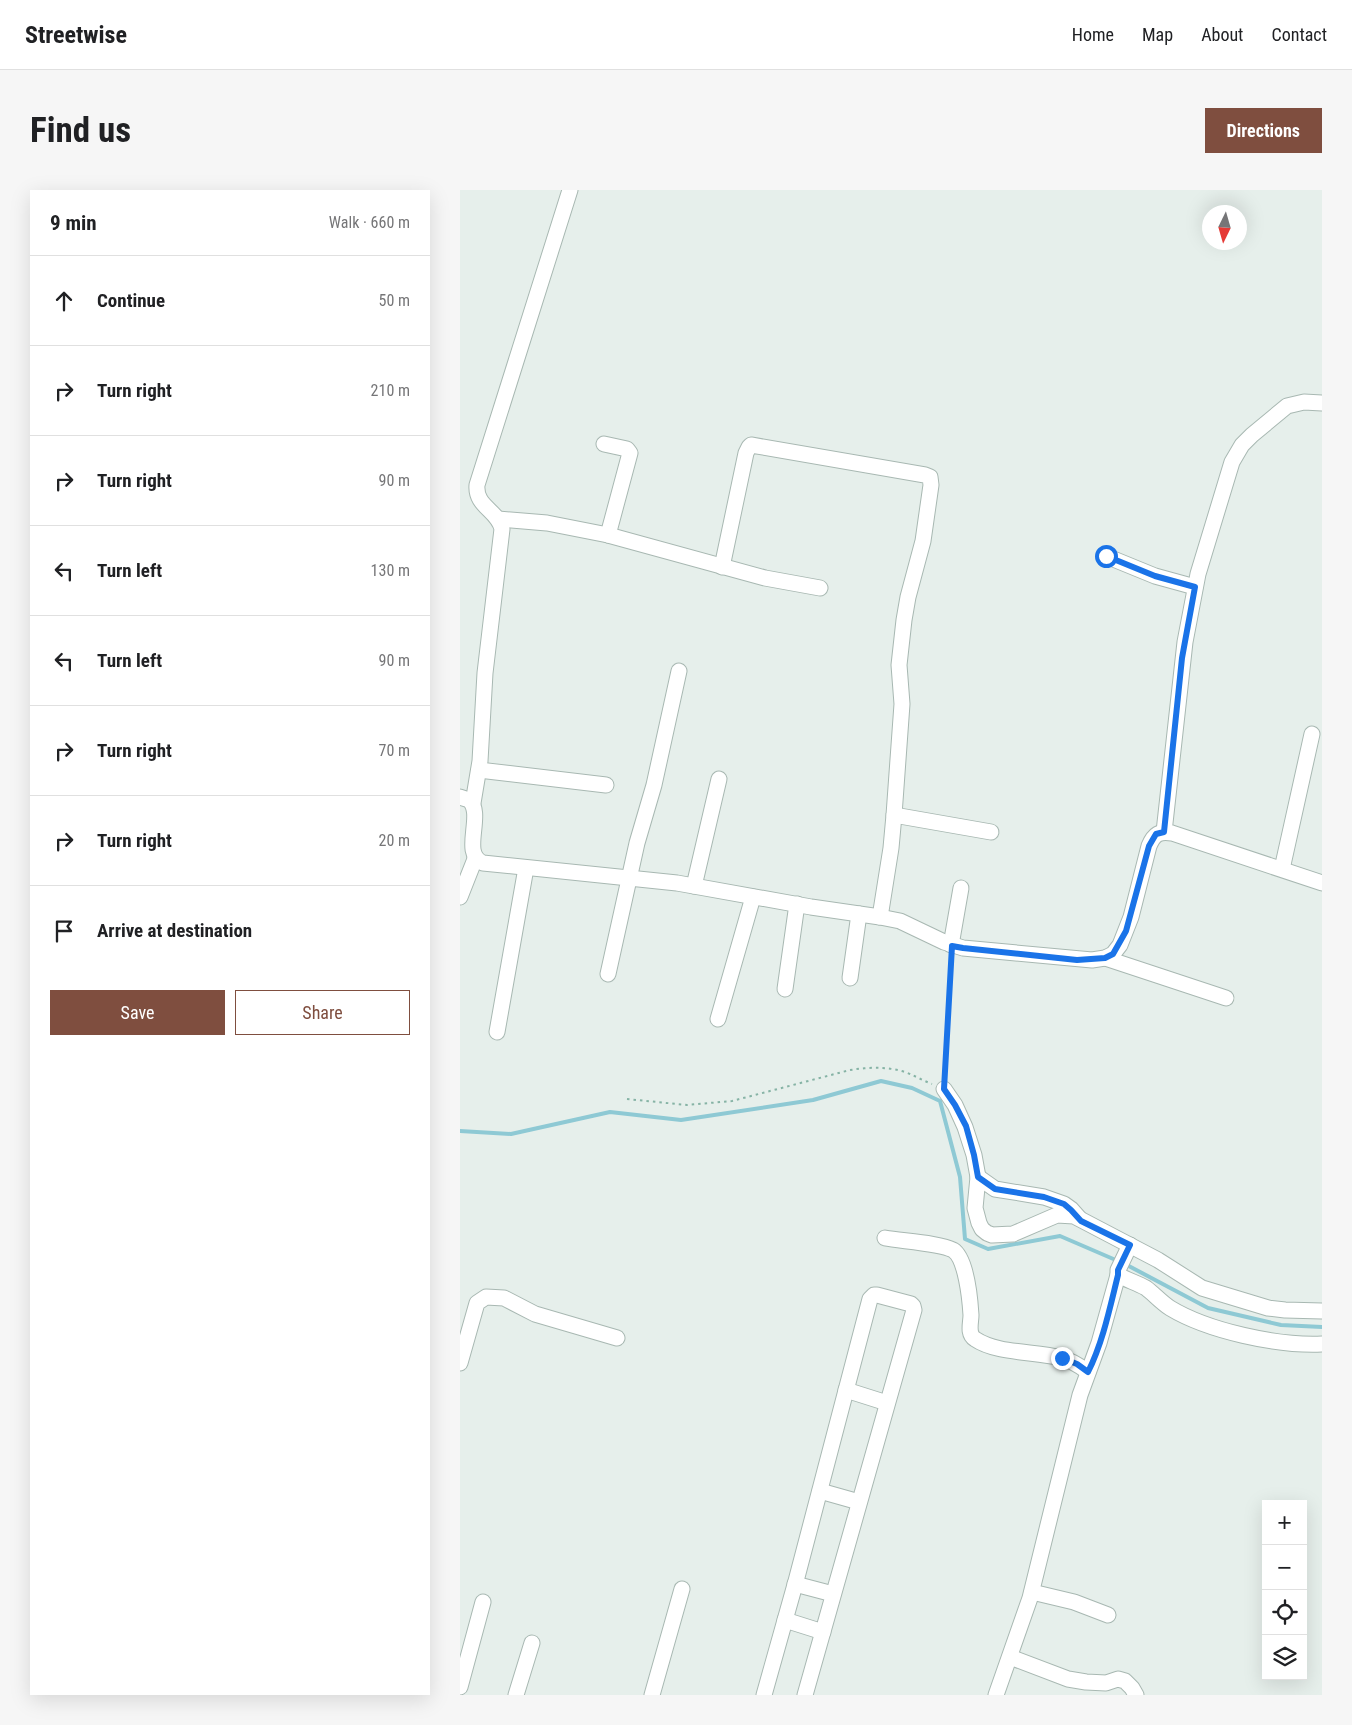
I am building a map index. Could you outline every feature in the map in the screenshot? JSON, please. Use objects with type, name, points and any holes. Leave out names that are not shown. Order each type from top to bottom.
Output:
[{"type":"street","points":[[460,901],[475,858],[473,850],[474,813],[466,800],[479,770],[485,673],[502,534],[501,524],[498,519],[478,497],[477,485],[570,190]]},
{"type":"street","points":[[1164,832],[1182,658],[1195,587],[1208,536],[1235,454],[1252,435],[1287,406],[1304,402],[1322,402]]},
{"type":"street","points":[[604,444],[628,449],[630,453],[608,535]]},
{"type":"street","points":[[722,567],[746,453],[751,446],[925,474],[930,478],[931,485],[924,535],[908,597],[900,656],[899,672],[902,697],[894,816],[880,916]]},
{"type":"street","points":[[498,519],[548,524],[608,535],[765,578],[820,588]]},
{"type":"street","points":[[1106,556],[1162,578],[1195,587]]},
{"type":"street","points":[[608,974],[636,843],[654,785],[679,671]]},
{"type":"street","points":[[1282,869],[1312,734]]},
{"type":"street","points":[[479,770],[606,785]]},
{"type":"street","points":[[694,886],[719,779]]},
{"type":"street","points":[[894,816],[991,832]]},
{"type":"street","points":[[1105,958],[1113,954],[1126,931],[1149,846],[1156,834],[1164,832],[1322,883]]},
{"type":"street","points":[[475,858],[483,863],[694,886],[880,916],[905,923],[952,945],[971,949],[1077,960],[1105,958],[1226,998]]},
{"type":"street","points":[[497,1032],[526,868]]},
{"type":"street","points":[[952,945],[961,888]]},
{"type":"street","points":[[718,1019],[753,897]]},
{"type":"street","points":[[785,989],[797,904]]},
{"type":"street","points":[[850,978],[859,914]]},
{"type":"street","points":[[944,1089],[966,1126],[978,1177],[976,1217],[982,1229],[987,1233],[992,1235],[1013,1234],[1057,1215],[1074,1216],[1202,1288],[1268,1308],[1322,1311]]},
{"type":"street","points":[[978,1177],[995,1189],[1044,1197],[1064,1204],[1081,1221]]},
{"type":"street","points":[[885,1238],[938,1246],[951,1249],[958,1254],[962,1260],[971,1316],[970,1332],[974,1339],[995,1347],[1062,1358],[1077,1364],[1088,1372]]},
{"type":"street","points":[[996,1695],[1032,1592],[1080,1395],[1099,1343],[1118,1272],[1129,1247]]},
{"type":"street","points":[[1118,1272],[1146,1288],[1170,1308],[1216,1327],[1285,1344],[1322,1344]]},
{"type":"street","points":[[764,1695],[870,1299],[877,1295],[910,1304],[914,1310],[805,1695]]},
{"type":"street","points":[[460,1363],[477,1304],[486,1296],[504,1298],[535,1314],[617,1338]]},
{"type":"street","points":[[846,1390],[887,1404]]},
{"type":"street","points":[[820,1491],[859,1502]]},
{"type":"street","points":[[795,1584],[833,1594]]},
{"type":"street","points":[[652,1695],[682,1589]]},
{"type":"street","points":[[1032,1592],[1074,1602],[1108,1615]]},
{"type":"street","points":[[460,1687],[483,1602]]},
{"type":"street","points":[[785,1620],[823,1632]]},
{"type":"street","points":[[516,1695],[532,1643]]},
{"type":"street","points":[[1010,1657],[1068,1678],[1086,1682],[1106,1683],[1118,1679],[1125,1681],[1136,1695]]},
{"type":"path","points":[[628,1099],[687,1105],[732,1101],[864,1067],[892,1069],[910,1073],[944,1089],[952,945]]},
{"type":"waterway","points":[[460,1131],[511,1134],[610,1112],[681,1120],[813,1100],[881,1081],[912,1088],[940,1101],[960,1177],[965,1239],[988,1249],[1060,1236],[1118,1261]]},
{"type":"waterway","points":[[1125,1264],[1208,1308],[1281,1325],[1322,1327]]},
{"type":"route","points":[[1062,1358],[1077,1364],[1088,1372],[1094,1361],[1108,1314],[1118,1270],[1130,1245],[1081,1221],[1064,1204],[1044,1197],[995,1189],[978,1177],[966,1126],[944,1089],[948,1013],[952,946],[1077,960],[1105,958],[1113,954],[1120,945],[1131,917],[1149,846],[1156,834],[1164,832],[1182,658],[1195,587],[1155,576],[1106,556]]}]
